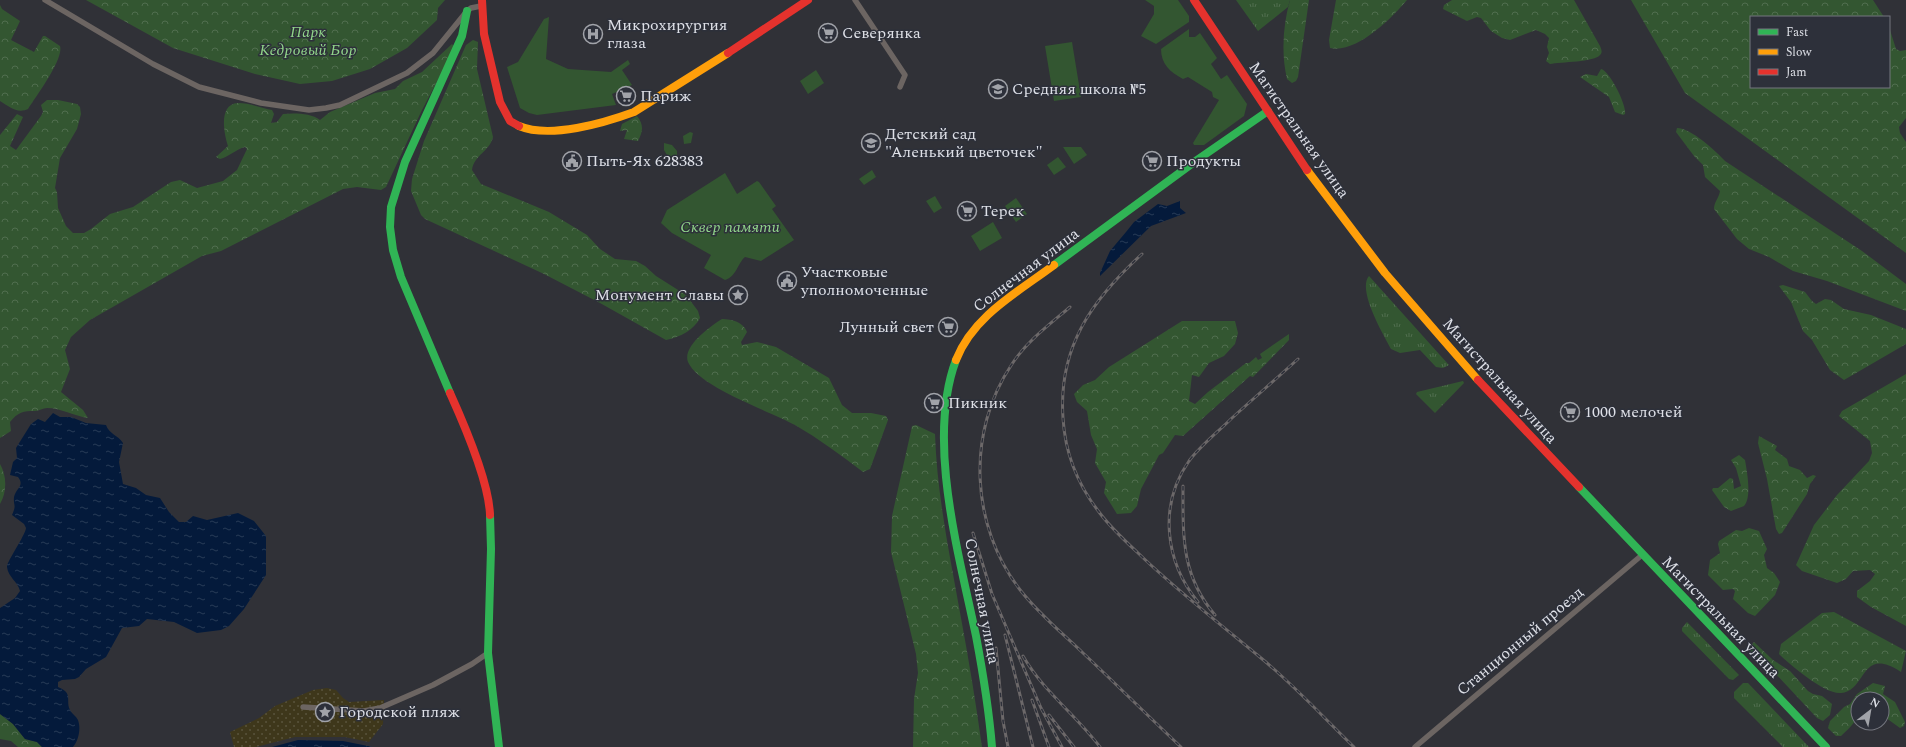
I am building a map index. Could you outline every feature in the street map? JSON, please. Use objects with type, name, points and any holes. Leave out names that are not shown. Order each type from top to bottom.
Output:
[{"type":"street","points":[[45,0],[153,64],[199,87],[261,103],[309,110],[326,108],[340,104],[407,73],[433,53],[467,11],[482,3],[484,34],[502,108],[510,121],[518,127],[534,131],[591,125],[622,117],[634,112],[715,62],[808,0]]},
{"type":"street","points":[[855,0],[905,75],[900,87]]},
{"type":"street","name":"Магистральная улица","points":[[1194,0],[1306,168],[1385,273],[1483,385],[1642,555],[1826,747]]},
{"type":"street","points":[[467,11],[462,36],[405,162],[391,207],[390,227],[393,250],[401,277],[466,429],[483,480],[490,511],[491,549],[488,653],[499,747]]},
{"type":"street","name":"Солнечная улица","points":[[992,747],[977,645],[961,565],[946,469],[946,409],[952,373],[960,349],[974,328],[995,309],[1197,160],[1268,110]]},
{"type":"street","name":"Станционный проезд","points":[[1414,747],[1642,555]]},
{"type":"street","points":[[303,707],[364,711],[380,708],[433,685],[472,664],[488,653]]},
{"type":"green space","name":"Парк Кедровый Бор","points":[[86,0],[445,0],[438,8],[437,20],[407,48],[370,69],[332,81],[300,84],[255,74],[173,48]]},
{"type":"green space","points":[[1145,0],[1178,0],[1189,16],[1189,22],[1156,44],[1141,36],[1154,14],[1154,6]]},
{"type":"green space","points":[[1236,0],[1290,0],[1288,7],[1258,31]]},
{"type":"green space","points":[[1290,0],[1309,0],[1298,77],[1296,81],[1292,83],[1287,79],[1283,49],[1284,29]]},
{"type":"green space","points":[[1336,0],[1407,0],[1383,25],[1362,40],[1351,46],[1330,48],[1329,40]]},
{"type":"green space","points":[[1452,0],[1574,0],[1600,46],[1602,50],[1601,53],[1597,57],[1591,59],[1550,64],[1546,61],[1549,53],[1547,47],[1549,38],[1545,34],[1536,30],[1510,40],[1502,38],[1491,31],[1481,18],[1477,17],[1467,21],[1443,9],[1444,5]]},
{"type":"green space","points":[[1631,0],[1873,0],[1883,16],[1750,16],[1750,88],[1890,88],[1890,30],[1896,49],[1900,51],[1906,50],[1906,118],[1899,127],[1900,133],[1906,142],[1906,253],[1685,93]]},
{"type":"green space","points":[[0,5],[2,9],[20,21],[11,40],[34,52],[43,36],[60,46],[58,60],[43,87],[28,109],[20,111],[0,101]]},
{"type":"green space","points":[[549,17],[546,59],[568,69],[611,72],[628,60],[630,64],[622,70],[632,85],[612,94],[616,105],[537,115],[520,108],[507,67],[518,62],[544,19]]},
{"type":"green space","points":[[1189,29],[1189,37],[1195,37],[1200,33],[1217,58],[1211,64],[1221,79],[1227,75],[1247,104],[1244,116],[1204,145],[1194,145],[1193,143],[1219,100],[1213,97],[1212,92],[1188,77],[1183,79],[1174,73],[1167,67],[1161,54],[1161,49]]},
{"type":"green space","points":[[473,40],[478,42],[477,69],[493,137],[489,146],[473,165],[472,170],[481,184],[549,212],[587,235],[600,249],[615,259],[636,261],[645,266],[656,276],[686,295],[698,311],[700,318],[694,326],[681,335],[666,340],[544,274],[425,219],[421,215],[411,191],[412,179],[424,141],[466,45]]},
{"type":"green space","points":[[1072,42],[1081,97],[1054,101],[1045,46]]},
{"type":"green space","points":[[452,44],[455,47],[421,112],[386,187],[381,190],[357,187],[343,189],[221,251],[202,256],[90,320],[71,337],[65,350],[70,369],[61,392],[83,410],[88,418],[52,408],[24,412],[18,414],[10,422],[11,431],[0,438],[0,135],[17,114],[23,117],[10,146],[16,150],[41,116],[43,112],[41,105],[47,100],[58,100],[77,104],[80,107],[81,114],[77,129],[60,158],[55,188],[57,192],[58,208],[66,226],[73,233],[84,233],[110,214],[133,207],[171,182],[180,180],[197,188],[223,181],[237,170],[247,149],[245,147],[223,158],[220,159],[216,157],[228,146],[224,120],[227,108],[232,105],[242,103],[272,110],[274,114],[271,123],[277,122],[283,114],[307,115],[320,120],[330,112],[375,93],[395,89],[403,81],[422,72]]},
{"type":"green space","points":[[1601,69],[1608,75],[1617,88],[1623,103],[1625,114],[1623,115],[1615,112],[1609,97],[1580,77],[1586,74],[1597,76]]},
{"type":"green space","points":[[816,70],[824,83],[808,94],[800,81]]},
{"type":"green space","points":[[637,116],[641,122],[642,128],[638,141],[624,139],[627,130],[620,131],[622,124]]},
{"type":"green space","points":[[1677,128],[1683,129],[1696,136],[1710,146],[1725,161],[1862,251],[1906,284],[1906,311],[1827,281],[1793,271],[1769,257],[1749,249],[1737,239],[1714,209],[1720,191],[1705,177],[1703,165],[1694,156],[1676,132]]},
{"type":"green space","points":[[690,132],[693,133],[691,143],[684,144],[683,136]]},
{"type":"green space","points":[[664,143],[672,145],[677,151],[677,156],[668,157],[664,150]]},
{"type":"green space","points":[[1063,147],[1081,147],[1087,155],[1074,164]]},
{"type":"green space","points":[[1058,157],[1066,167],[1054,175],[1047,165]]},
{"type":"green space","points":[[872,170],[876,177],[864,185],[859,179]]},
{"type":"green space","name":"Сквер памяти","points":[[725,173],[737,194],[757,181],[759,182],[776,206],[772,209],[794,240],[761,261],[745,257],[732,276],[725,280],[704,268],[711,255],[672,233],[661,223],[667,210]]},
{"type":"green space","points":[[935,196],[942,208],[934,213],[926,201]]},
{"type":"green space","points":[[1016,198],[1027,214],[1016,222],[1005,206]]},
{"type":"green space","points":[[993,222],[1002,238],[980,251],[971,236]]},
{"type":"green space","points":[[1369,276],[1449,365],[1443,368],[1436,367],[1420,350],[1400,353],[1391,349],[1372,312],[1366,291],[1366,283]]},
{"type":"green space","points":[[1783,285],[1805,292],[1816,304],[1825,299],[1831,300],[1844,309],[1871,315],[1906,329],[1906,344],[1844,380],[1830,370],[1812,340],[1803,331],[1791,302],[1779,286]]},
{"type":"green space","points":[[722,319],[740,323],[743,326],[747,332],[741,342],[742,345],[757,342],[776,347],[829,378],[842,405],[852,413],[871,413],[886,416],[888,420],[870,469],[863,472],[830,447],[795,425],[736,398],[706,380],[695,371],[688,362],[687,356],[689,350],[699,337],[711,326]]},
{"type":"green space","points":[[1182,321],[1235,321],[1238,333],[1235,344],[1224,356],[1209,363],[1199,377],[1192,375],[1189,401],[1195,404],[1208,392],[1246,363],[1249,363],[1256,357],[1258,360],[1262,358],[1260,354],[1289,334],[1289,340],[1253,377],[1250,376],[1183,436],[1175,435],[1163,453],[1159,455],[1141,489],[1137,506],[1131,513],[1117,514],[1104,493],[1106,482],[1095,463],[1097,449],[1091,435],[1087,411],[1077,402],[1074,394],[1083,385],[1095,380],[1109,367]]},
{"type":"green space","points":[[1906,374],[1906,626],[1871,607],[1857,597],[1857,591],[1870,581],[1875,574],[1870,570],[1853,571],[1846,579],[1837,583],[1802,571],[1796,565],[1814,525],[1837,495],[1869,461],[1872,453],[1870,441],[1839,416],[1842,411]]},
{"type":"green space","points":[[1463,381],[1464,383],[1435,413],[1416,394],[1417,392]]},
{"type":"green space","points":[[916,425],[935,434],[938,480],[970,666],[982,747],[913,747],[914,699],[918,673],[916,654],[891,552],[892,516],[912,426]]},
{"type":"green space","points":[[1759,436],[1777,446],[1775,450],[1787,459],[1789,466],[1800,470],[1807,478],[1813,475],[1816,476],[1810,484],[1807,494],[1782,533],[1779,534],[1776,529],[1767,479],[1758,443]]},
{"type":"green space","points":[[1739,455],[1745,460],[1748,497],[1744,506],[1731,511],[1724,507],[1712,490],[1713,488],[1718,488],[1730,478],[1733,479],[1734,489],[1741,486],[1736,468],[1731,460]]},
{"type":"green space","points":[[0,464],[5,479],[5,489],[0,504]]},
{"type":"green space","points":[[1749,528],[1759,531],[1767,549],[1764,555],[1767,568],[1774,573],[1780,582],[1775,595],[1755,616],[1748,613],[1733,599],[1735,591],[1733,589],[1723,590],[1708,575],[1710,560],[1720,553],[1718,544],[1719,541],[1736,530],[1742,531]]},
{"type":"green space","points":[[1834,612],[1906,651],[1901,672],[1888,665],[1878,664],[1871,666],[1856,685],[1849,690],[1841,693],[1834,692],[1808,678],[1779,654],[1781,644],[1822,613]]},
{"type":"green space","points":[[1687,622],[1739,675],[1733,680],[1729,679],[1682,631],[1682,628]]},
{"type":"green space","points":[[1754,642],[1773,660],[1790,671],[1808,691],[1822,696],[1832,704],[1830,715],[1823,721],[1817,718],[1773,671],[1750,651],[1750,647]]},
{"type":"green space","points":[[1743,683],[1748,683],[1809,747],[1783,747],[1734,698],[1734,692]]},
{"type":"green space","points":[[1873,683],[1885,686],[1884,691],[1861,691]]},
{"type":"green space","points":[[1890,699],[1895,702],[1905,722],[1904,726],[1900,728],[1890,721]]},
{"type":"green space","points":[[1850,704],[1850,727],[1841,736],[1836,736],[1828,728],[1830,721],[1844,707]]},
{"type":"green space","points":[[0,714],[13,724],[25,739],[37,742],[42,747],[18,747],[11,741],[0,739]]},
{"type":"sand","name":"Городской пляж","points":[[327,688],[336,690],[349,702],[384,700],[383,724],[369,742],[345,737],[295,737],[256,747],[234,747],[230,732],[259,718],[275,706],[313,690]]},
{"type":"water","points":[[1180,201],[1180,208],[1186,213],[1151,226],[1100,276],[1110,251],[1134,222],[1158,204],[1167,206]]},
{"type":"water","points":[[53,413],[60,417],[71,417],[86,423],[106,425],[107,428],[123,443],[119,462],[123,484],[136,488],[146,495],[160,498],[169,512],[179,522],[186,522],[193,516],[207,520],[238,513],[254,521],[266,536],[266,575],[244,609],[229,626],[221,630],[197,633],[174,622],[147,619],[139,626],[122,628],[106,657],[86,669],[79,677],[58,682],[58,687],[63,689],[68,695],[70,710],[79,723],[78,737],[73,747],[42,747],[37,742],[25,739],[13,724],[0,714],[0,608],[15,598],[20,591],[9,574],[7,565],[26,528],[24,524],[12,515],[15,507],[14,497],[21,483],[18,477],[10,475],[13,462],[17,458],[16,448],[31,424],[38,419],[45,422]]},
{"type":"water","points":[[298,740],[343,741],[373,747],[272,747]]},
{"type":"railway","points":[[1142,254],[1124,271],[1094,307],[1082,327],[1073,347],[1066,369],[1063,392],[1064,431],[1070,456],[1079,480],[1099,512],[1122,538],[1182,593],[1273,668],[1354,747]]},
{"type":"railway","points":[[1070,307],[1024,348],[1012,364],[997,391],[987,419],[981,449],[980,479],[984,509],[992,538],[1004,565],[1021,591],[1035,608],[1181,747]]},
{"type":"railway","points":[[1198,602],[1178,569],[1172,551],[1170,514],[1173,496],[1179,478],[1189,461],[1204,444],[1298,359]]},
{"type":"railway","points":[[1183,486],[1183,522],[1186,554],[1196,585],[1204,600],[1215,615]]},
{"type":"railway","points":[[973,533],[992,594],[1041,708],[1062,747]]},
{"type":"railway","points":[[1005,635],[1033,747]]},
{"type":"railway","points":[[996,648],[1003,721],[1008,747]]},
{"type":"railway","points":[[1023,656],[1031,669],[1050,692],[1081,724],[1100,747]]},
{"type":"railway","points":[[1032,700],[1049,747]]},
{"type":"railway","points":[[1049,715],[1074,747]]},
{"type":"traffic: fast","points":[[450,393],[401,277],[393,250],[390,227],[391,207],[405,162],[462,36],[467,11]]},
{"type":"traffic: fast","points":[[1054,265],[1197,160],[1268,111]]},
{"type":"traffic: fast","points":[[956,360],[948,391],[944,425],[948,497],[961,570],[976,636],[992,747]]},
{"type":"traffic: fast","points":[[1579,487],[1826,747]]},
{"type":"traffic: fast","points":[[490,515],[491,549],[488,653],[499,747]]},
{"type":"traffic: slow","points":[[519,126],[532,130],[561,130],[593,125],[634,112],[728,53]]},
{"type":"traffic: slow","points":[[1307,170],[1385,273],[1478,380]]},
{"type":"traffic: slow","points":[[956,360],[973,330],[985,318],[1012,295],[1054,265]]},
{"type":"traffic: jam","points":[[482,0],[484,34],[500,102],[510,121],[519,126]]},
{"type":"traffic: jam","points":[[728,53],[808,0]]},
{"type":"traffic: jam","points":[[1194,0],[1307,170]]},
{"type":"traffic: jam","points":[[1478,380],[1579,487]]},
{"type":"traffic: jam","points":[[450,393],[469,436],[481,470],[489,501],[490,515]]},
{"type":"place","name":"Северянка","points":[[828,33]]},
{"type":"place","name":"Микрохирургия глаза","points":[[593,34]]},
{"type":"place","name":"Средняя школа №5","points":[[998,89]]},
{"type":"place","name":"Париж","points":[[626,96]]},
{"type":"place","name":"Детский сад \"Аленький цветочек\"","points":[[871,143]]},
{"type":"place","name":"Пыть-Ях 628383","points":[[572,161]]},
{"type":"place","name":"Продукты","points":[[1152,161]]},
{"type":"place","name":"Терек","points":[[967,211]]},
{"type":"place","name":"Участковые уполномоченные","points":[[787,281]]},
{"type":"place","name":"Монумент Славы","points":[[738,295]]},
{"type":"place","name":"Лунный свет","points":[[948,327]]},
{"type":"place","name":"Пикник","points":[[934,403]]},
{"type":"place","name":"1000 мелочей","points":[[1570,412]]},
{"type":"place","name":"Городской пляж","points":[[325,712]]}]
